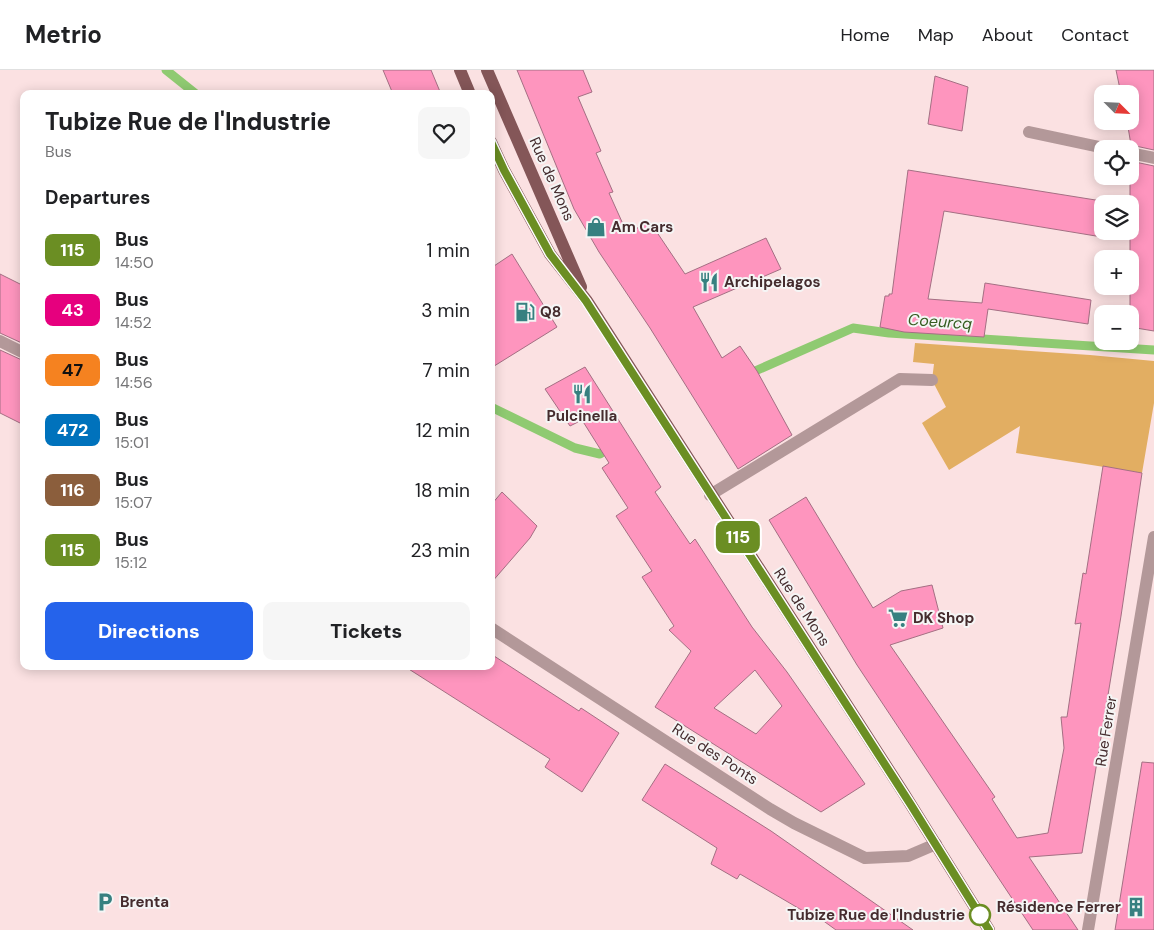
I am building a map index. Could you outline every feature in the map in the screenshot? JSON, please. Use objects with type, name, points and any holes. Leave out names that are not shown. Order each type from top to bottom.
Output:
[{"type":"main road","points":[[460,70],[468,90]]},
{"type":"main road","name":"Rue de Mons","points":[[487,70],[568,253],[586,301]]},
{"type":"main road","name":"Rue de Mons","points":[[495,151],[550,254],[586,301],[936,844],[989,930]]},
{"type":"street","points":[[1029,132],[1094,146]]},
{"type":"street","points":[[1139,155],[1154,158]]},
{"type":"street","points":[[0,341],[20,351]]},
{"type":"street","points":[[710,494],[900,379],[932,380]]},
{"type":"street","name":"Rue Ferrer","points":[[1088,930],[1154,537]]},
{"type":"street","name":"Rue des Ponts","points":[[495,631],[770,809],[865,858],[908,856],[936,844]]},
{"type":"shaded area","points":[[915,343],[1154,361],[1154,403],[1142,473],[1016,453],[1020,426],[949,470],[922,423],[946,407],[932,380],[934,364],[913,362]]},
{"type":"building","points":[[383,70],[431,70],[439,90],[391,90]]},
{"type":"building","points":[[517,70],[583,70],[592,92],[578,97],[601,151],[596,153],[613,192],[609,193],[627,233],[650,222],[685,274],[766,238],[781,269],[693,307],[722,358],[740,346],[757,371],[792,435],[738,469],[650,328],[599,252],[574,209]]},
{"type":"building","points":[[1116,70],[1154,70],[1154,150],[1139,147],[1139,140],[1130,140],[1128,130],[1139,130],[1139,85],[1119,85]]},
{"type":"building","points":[[935,76],[968,87],[962,131],[928,124]]},
{"type":"building","points":[[1139,163],[1154,166],[1154,331],[1139,328],[1139,305],[1130,305],[1130,295],[1139,295],[1139,250],[1130,250],[1130,240],[1139,240],[1139,195],[1130,195],[1130,185],[1139,185]]},
{"type":"building","points":[[908,170],[1094,200],[1094,236],[944,211],[928,299],[982,303],[985,283],[1091,300],[1088,324],[988,309],[984,337],[904,332],[880,327],[885,296],[892,294]]},
{"type":"building","points":[[512,254],[557,327],[495,366],[495,265]]},
{"type":"building","points":[[0,274],[20,284],[20,342],[0,333]]},
{"type":"building","points":[[0,350],[20,359],[20,423],[0,413]]},
{"type":"building","points":[[585,367],[661,487],[655,492],[690,544],[695,539],[752,627],[787,672],[865,784],[821,812],[655,707],[691,651],[669,630],[674,626],[642,577],[652,571],[616,516],[628,508],[602,468],[609,463],[582,420],[570,426],[545,389]],"holes":[[[755,670],[782,706],[756,734],[714,708]]]},
{"type":"building","points":[[1103,466],[1142,473],[1121,616],[1082,853],[1029,857],[1078,930],[1033,930],[857,665],[769,520],[806,497],[873,608],[901,591],[932,585],[943,628],[890,645],[995,797],[992,799],[1017,838],[1048,833],[1064,748],[1061,717],[1067,717],[1081,623],[1075,624],[1083,573],[1086,574]]},
{"type":"building","points":[[502,492],[537,526],[530,538],[495,578],[495,500]]},
{"type":"building","points":[[495,657],[579,711],[581,708],[619,733],[582,792],[545,767],[550,759],[410,670],[495,670]]},
{"type":"building","points":[[1142,762],[1154,763],[1154,930],[1115,930]]},
{"type":"building","points":[[665,764],[771,831],[913,930],[836,930],[807,909],[805,912],[740,874],[737,879],[711,864],[717,848],[642,800]]},
{"type":"waterway","name":"Coeurcq","points":[[166,70],[191,90]]},
{"type":"waterway","name":"Coeurcq","points":[[746,375],[853,328],[889,333],[1154,350]]},
{"type":"waterway","name":"Coeurcq","points":[[495,409],[575,448],[600,454],[611,447]]},
{"type":"bus line","name":"115","points":[[495,151],[550,254],[586,301],[911,805],[989,930]]},
{"type":"place","name":"Am Cars","points":[[596,227]]},
{"type":"place","name":"Archipelagos","points":[[709,282]]},
{"type":"place","name":"Q8","points":[[525,312]]},
{"type":"place","name":"Pulcinella","points":[[582,394]]},
{"type":"place","name":"DK Shop","points":[[898,618]]},
{"type":"place","name":"Brenta","points":[[105,902]]},
{"type":"place","name":"Résidence Ferrer","points":[[1136,907]]},
{"type":"place","name":"Tubize Rue de l'Industrie","points":[[980,915]]}]
